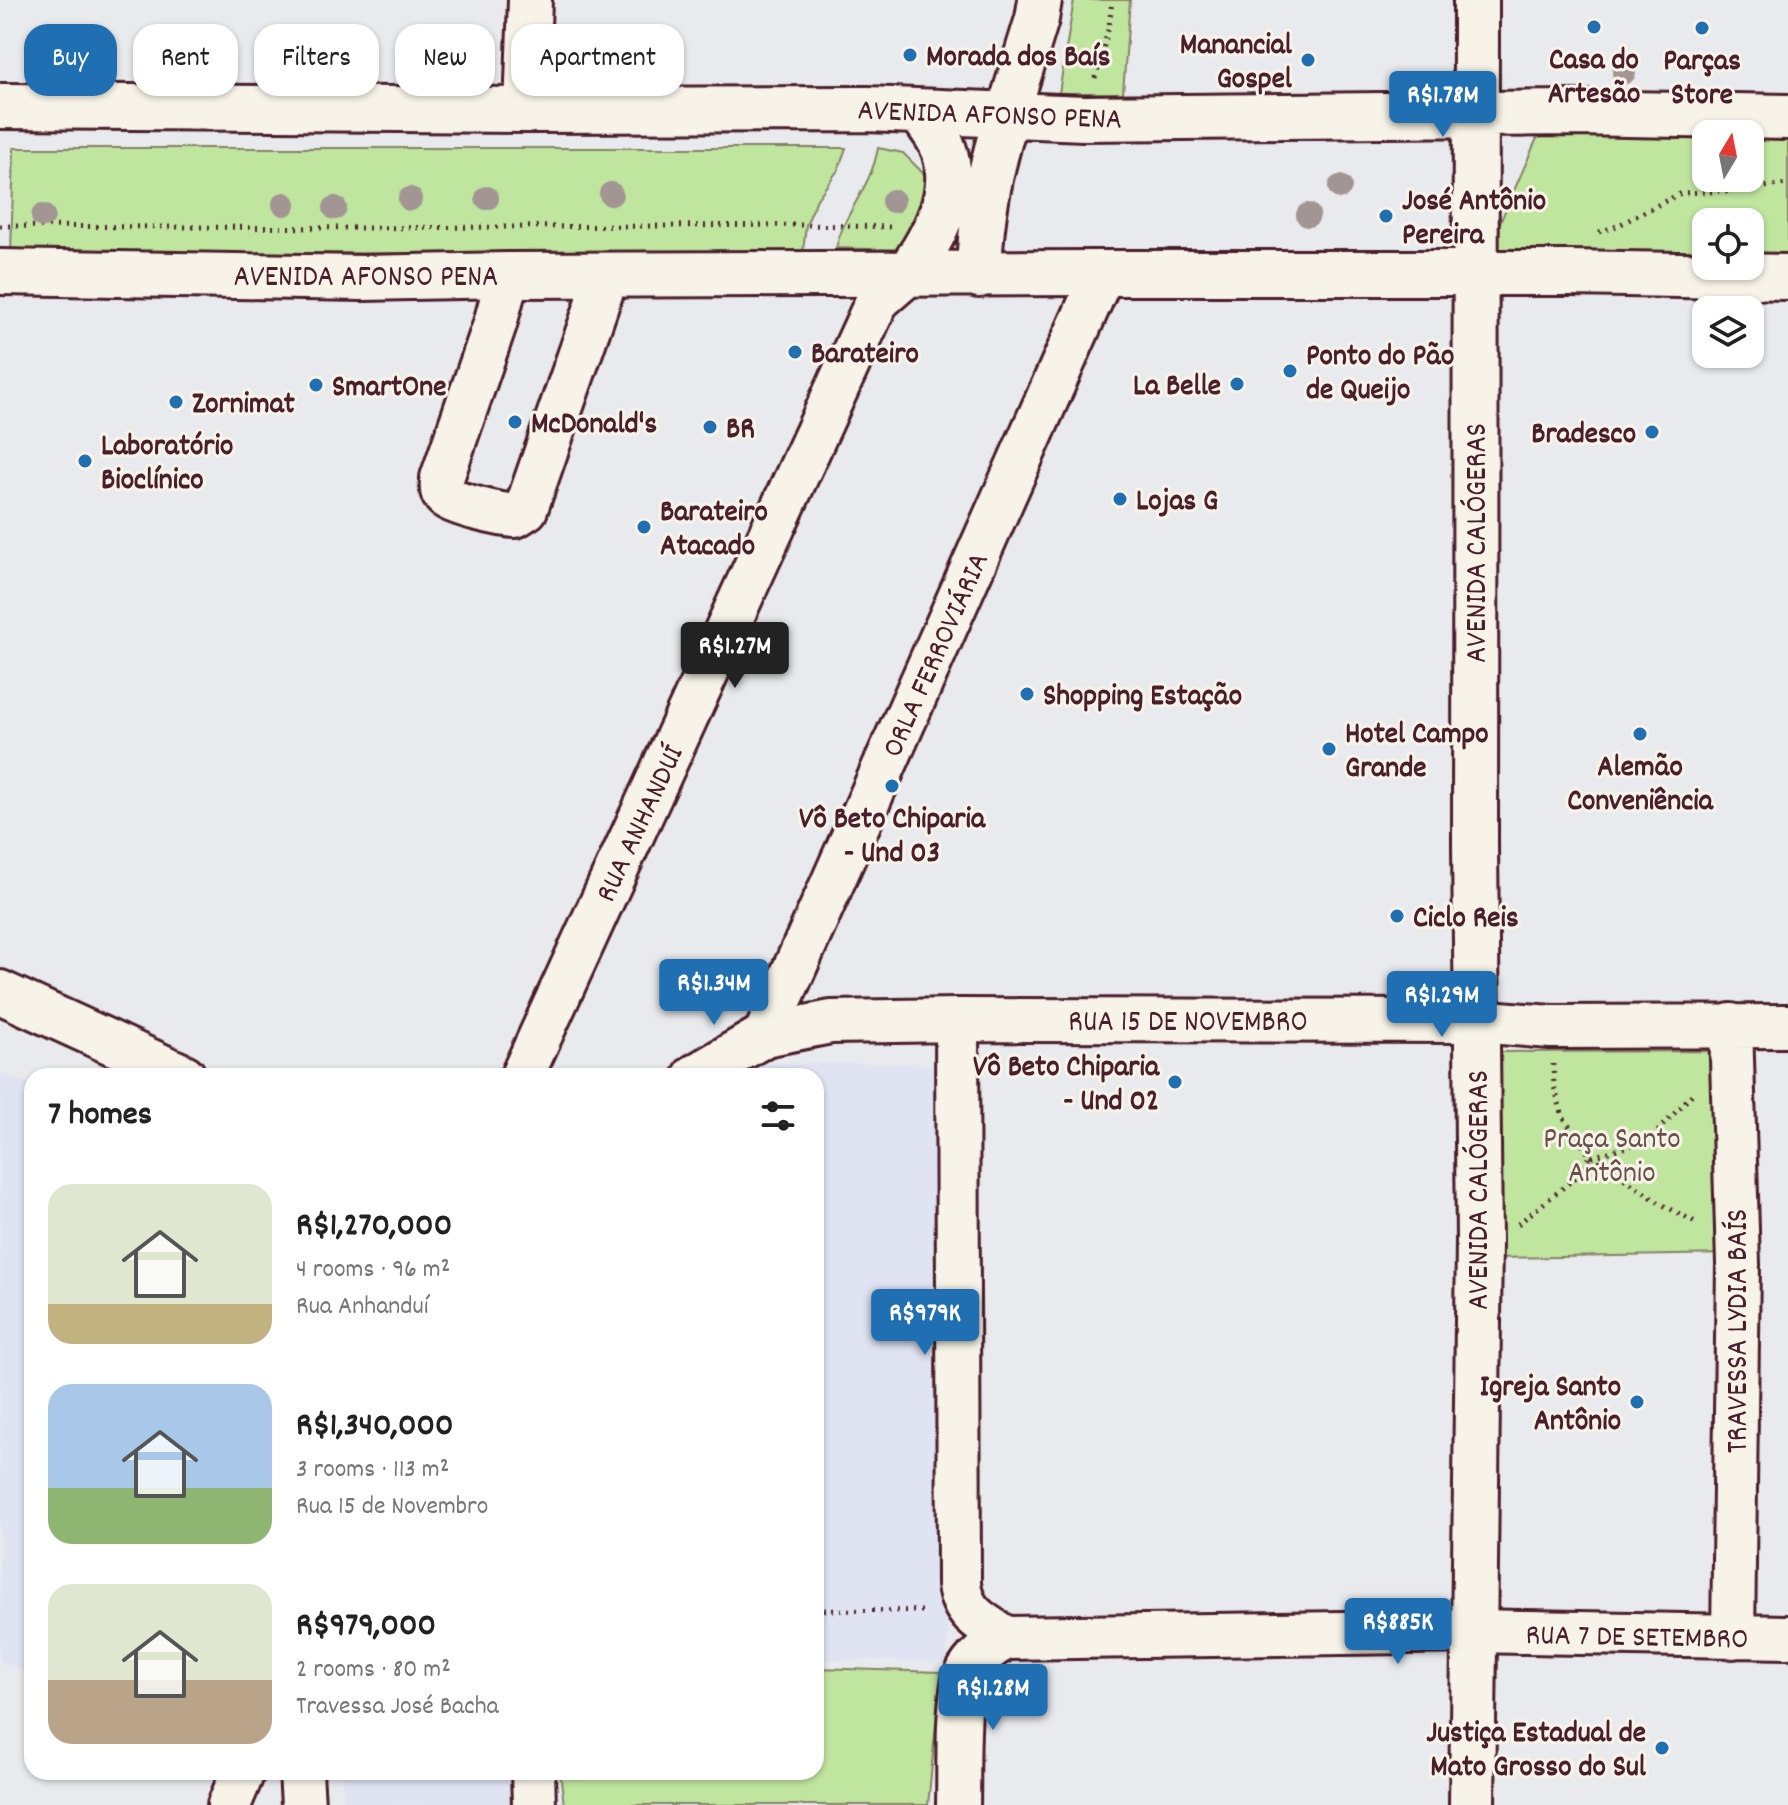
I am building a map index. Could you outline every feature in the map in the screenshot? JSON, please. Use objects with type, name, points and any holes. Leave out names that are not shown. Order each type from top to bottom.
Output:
[{"type":"main road","name":"AVENIDA CALÓGERAS","points":[[1472,1805],[1479,1241],[1476,1021],[1476,0]]},
{"type":"main road","name":"AVENIDA AFONSO PENA","points":[[0,106],[867,109],[1084,118],[1575,113],[1788,117]]},
{"type":"main road","points":[[908,274],[936,230],[944,204],[947,177],[945,152],[920,112]]},
{"type":"main road","points":[[979,275],[980,237],[988,184],[1008,113]]},
{"type":"main road","name":"AVENIDA AFONSO PENA","points":[[0,272],[363,278],[1103,273],[1788,277]]},
{"type":"street","points":[[526,110],[530,0]]},
{"type":"street","points":[[1008,113],[1040,0]]},
{"type":"street","name":"ORLA FERROVIÁRIA","points":[[765,1035],[1103,273]]},
{"type":"street","name":"RUA ANHANDUÍ","points":[[526,1068],[877,301],[908,274]]},
{"type":"street","points":[[508,275],[495,324],[442,478],[441,490],[447,498],[498,515],[515,516],[526,509],[607,276]]},
{"type":"street","points":[[0,992],[166,1068]]},
{"type":"street","points":[[957,1020],[959,1584],[965,1619],[958,1805]]},
{"type":"street","name":"RUA 15 DE NOVEMBRO","points":[[709,1068],[765,1035],[831,1022],[1476,1021],[1551,1027],[1788,1026]]},
{"type":"street","name":"TRAVESSA LYDIA BAÍS","points":[[1731,1025],[1738,1264],[1733,1637]]},
{"type":"street","points":[[965,1619],[974,1618],[1006,1638]]},
{"type":"street","name":"RUA 7 DE SETEMBRO","points":[[1006,1638],[1473,1631],[1788,1637]]},
{"type":"street","points":[[962,1691],[966,1672],[992,1645],[1006,1638]]},
{"type":"street","points":[[229,1805],[240,1780]]},
{"type":"street","points":[[301,1780],[303,1805]]},
{"type":"street","points":[[533,1780],[534,1805]]},
{"type":"path","points":[[1084,118],[1109,27],[1112,0]]},
{"type":"path","points":[[1551,1027],[1554,1086],[1563,1117],[1591,1156],[1661,1204],[1708,1226]]},
{"type":"path","points":[[1479,1241],[1513,1227],[1558,1193],[1580,1174],[1591,1156],[1650,1140],[1704,1081]]},
{"type":"path","points":[[824,1610],[965,1619]]},
{"type":"shaded area","points":[[755,1064],[955,1065],[947,1662],[824,1659],[824,1068],[749,1068]]},
{"type":"shaded area","points":[[0,1072],[24,1082],[24,1672],[0,1661]]},
{"type":"shaded area","points":[[342,1780],[553,1780],[558,1805],[344,1805]]},
{"type":"green space","points":[[1074,0],[1130,0],[1123,93],[1059,93]]},
{"type":"green space","points":[[1548,113],[1788,117],[1788,277],[1764,277],[1764,208],[1692,208],[1692,276],[1477,275]]},
{"type":"green space","points":[[14,148],[846,148],[838,170],[817,199],[806,225],[803,252],[11,254]]},
{"type":"green space","points":[[878,148],[903,153],[928,178],[931,205],[902,250],[836,248],[845,222],[870,175]]},
{"type":"green space","name":"Praça Santo Antônio","points":[[1728,1051],[1732,1254],[1493,1258],[1495,1052]]},
{"type":"green space","points":[[824,1668],[941,1672],[928,1805],[564,1805],[561,1780],[824,1780]]},
{"type":"place","name":"Casa do Artesão","points":[[1594,27]]},
{"type":"place","name":"Parças Store","points":[[1702,28]]},
{"type":"place","name":"Morada dos Baís","points":[[910,55]]},
{"type":"place","name":"Manancial Gospel","points":[[1308,60]]},
{"type":"place","name":"José Antônio Pereira","points":[[1386,216]]},
{"type":"place","name":"Barateiro","points":[[795,352]]},
{"type":"place","name":"Ponto do Pão de Queijo","points":[[1290,371]]},
{"type":"place","name":"La Belle","points":[[1237,384]]},
{"type":"place","name":"SmartOne","points":[[316,385]]},
{"type":"place","name":"Zornimat","points":[[176,402]]},
{"type":"place","name":"McDonald's","points":[[515,422]]},
{"type":"place","name":"BR","points":[[710,427]]},
{"type":"place","name":"Bradesco","points":[[1652,432]]},
{"type":"place","name":"Laboratório Bioclínico","points":[[85,461]]},
{"type":"place","name":"Lojas G","points":[[1120,499]]},
{"type":"place","name":"Barateiro Atacado","points":[[644,527]]},
{"type":"place","name":"Shopping Estação","points":[[1027,694]]},
{"type":"place","name":"Alemão Conveniência","points":[[1640,734]]},
{"type":"place","name":"Hotel Campo Grande","points":[[1329,749]]},
{"type":"place","name":"Vô Beto Chiparia - Und 03","points":[[892,786]]},
{"type":"place","name":"Ciclo Reis","points":[[1397,916]]},
{"type":"place","name":"Vô Beto Chiparia - Und 02","points":[[1175,1082]]},
{"type":"place","name":"Igreja Santo Antônio","points":[[1637,1402]]},
{"type":"place","name":"Justiça Estadual de Mato Grosso do Sul","points":[[1662,1748]]}]
